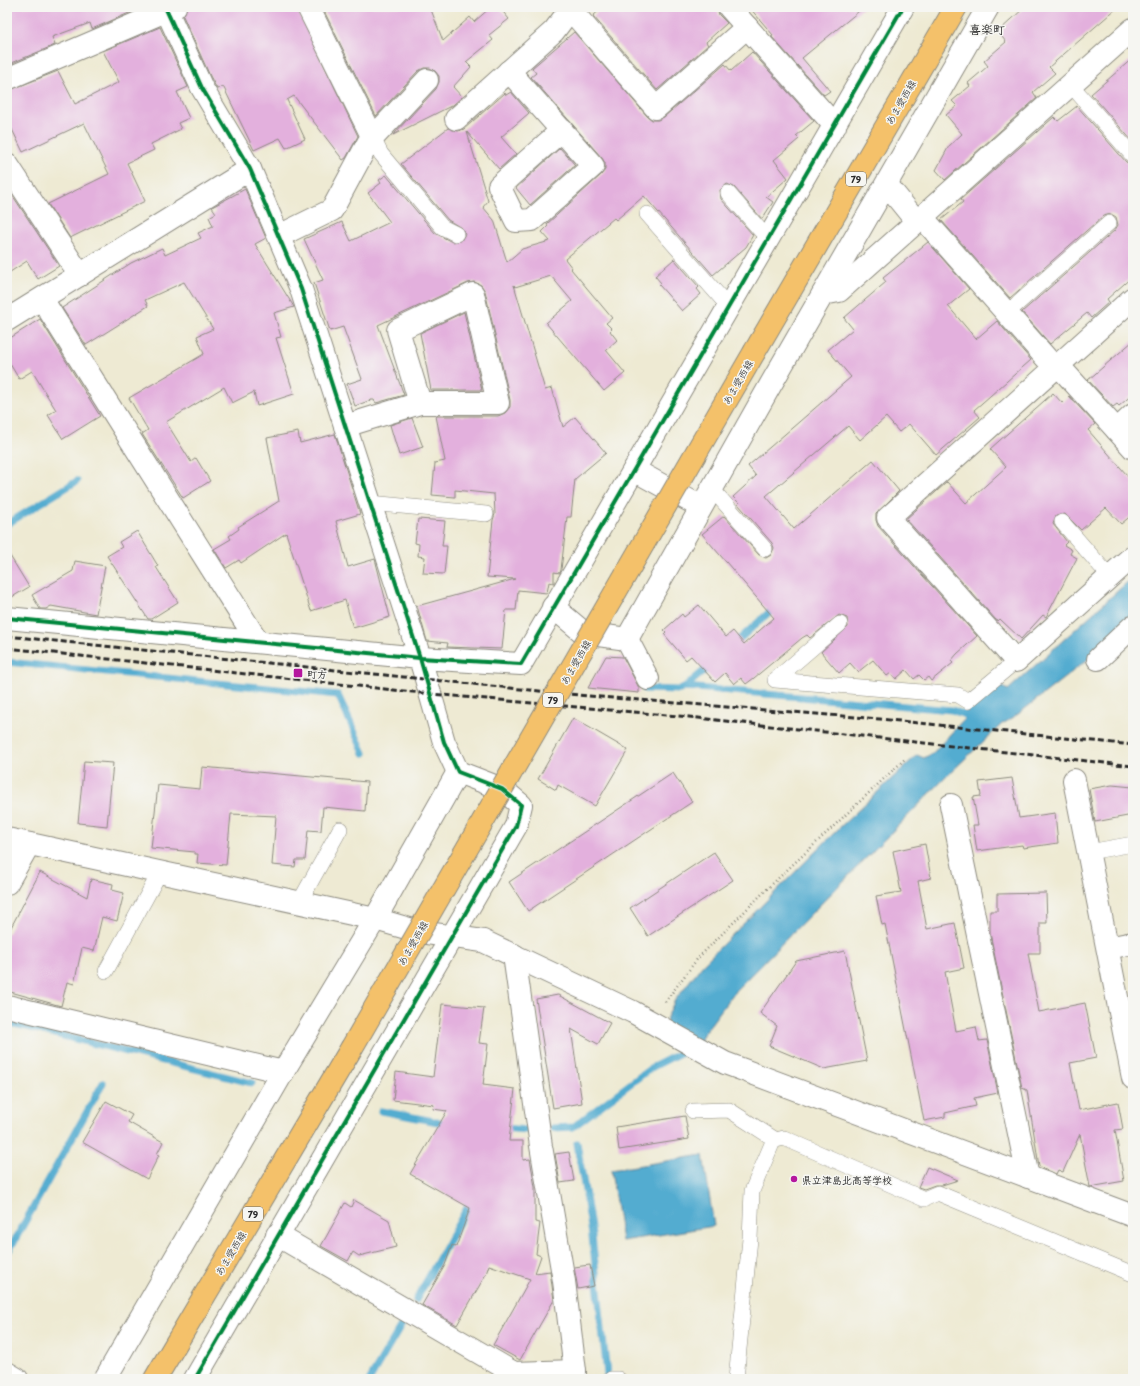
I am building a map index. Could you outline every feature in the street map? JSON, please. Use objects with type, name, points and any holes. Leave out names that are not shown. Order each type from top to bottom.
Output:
[{"type":"main road","name":"あま愛西線","points":[[155,1379],[351,1049],[956,7]]},
{"type":"street","points":[[308,7],[373,138]]},
{"type":"street","points":[[729,7],[834,126]]},
{"type":"street","points":[[7,618],[420,658],[521,664],[903,7]]},
{"type":"street","points":[[627,639],[701,507],[988,7]]},
{"type":"street","points":[[7,79],[169,8],[202,88],[250,169],[302,289],[420,658],[444,742],[458,772],[502,788],[521,805],[516,826],[277,1235],[195,1379]]},
{"type":"street","points":[[456,119],[554,31],[571,8],[656,108],[747,27]]},
{"type":"street","points":[[823,294],[839,291],[1070,85],[1131,35]]},
{"type":"street","points":[[509,71],[562,130]]},
{"type":"street","points":[[279,236],[332,210],[368,143],[428,80]]},
{"type":"street","points":[[7,164],[80,275]]},
{"type":"street","points":[[7,320],[250,169]]},
{"type":"street","points":[[887,185],[1133,448]]},
{"type":"street","points":[[345,426],[420,403],[498,403],[473,294],[398,330],[420,403]]},
{"type":"street","points":[[1133,298],[888,518],[1016,661],[1133,556]]},
{"type":"street","points":[[42,299],[258,642]]},
{"type":"street","points":[[1117,430],[1133,416]]},
{"type":"street","points":[[634,470],[701,507]]},
{"type":"street","points":[[553,607],[584,632],[627,639]]},
{"type":"street","points":[[1098,659],[1133,626]]},
{"type":"street","points":[[627,639],[648,679]]},
{"type":"street","points":[[105,1379],[283,1072],[375,919],[458,772]]},
{"type":"street","points":[[1074,780],[1108,948],[1127,1012],[1133,1078]]},
{"type":"street","points":[[951,804],[1028,1177]]},
{"type":"street","points":[[7,839],[375,919],[420,932],[483,942],[514,955],[656,1025],[725,1063],[1133,1216]]},
{"type":"street","points":[[7,883],[29,844]]},
{"type":"street","points":[[1108,948],[1133,943]]},
{"type":"street","points":[[277,1235],[513,1376],[574,1375],[564,1281],[541,1146],[514,955]]},
{"type":"street","points":[[7,1006],[283,1072]]},
{"type":"street","points":[[7,1373],[17,1379]]},
{"type":"lane","points":[[1070,85],[1133,156]]},
{"type":"lane","points":[[373,138],[381,154],[442,227],[456,234]]},
{"type":"lane","points":[[728,193],[768,239]]},
{"type":"lane","points":[[647,214],[729,307]]},
{"type":"lane","points":[[1007,313],[1109,224]]},
{"type":"lane","points":[[712,488],[765,549]]},
{"type":"lane","points":[[370,503],[486,514]]},
{"type":"lane","points":[[1062,522],[1110,577]]},
{"type":"lane","points":[[840,624],[775,680],[958,695],[968,701],[1016,661]]},
{"type":"lane","points":[[299,903],[340,829]]},
{"type":"lane","points":[[1088,852],[1133,844]]},
{"type":"lane","points":[[106,971],[160,872]]},
{"type":"lane","points":[[693,1111],[729,1110],[776,1140],[784,1138],[924,1199],[938,1192],[1133,1274]]},
{"type":"lane","points":[[736,1379],[750,1239],[752,1191],[774,1139]]},
{"type":"lane","points":[[611,1379],[618,1379]]},
{"type":"path","points":[[656,1025],[664,1003],[698,958],[767,888],[906,758]]},
{"type":"water","points":[[1133,577],[1133,620],[1091,657],[1013,718],[1002,724],[949,774],[736,990],[702,1036],[695,1060],[663,1043],[667,1017],[675,1000],[703,964],[837,830],[917,755],[924,758],[933,753],[964,719],[968,709],[1001,686],[1008,690]]},
{"type":"water","points":[[703,1155],[714,1226],[622,1241],[611,1170]]},
{"type":"building","points":[[7,7],[143,7],[92,29],[90,23],[52,37],[55,45],[7,65]]},
{"type":"building","points":[[187,7],[296,7],[358,136],[346,158],[343,160],[294,96],[287,100],[305,139],[286,148],[280,138],[254,150],[223,86],[217,89],[210,76],[183,16]]},
{"type":"building","points":[[322,7],[430,7],[443,41],[470,17],[474,22],[491,7],[499,7],[509,19],[489,35],[493,40],[466,62],[471,67],[453,87],[462,97],[453,105],[393,135],[436,89],[439,82],[439,76],[430,68],[424,68],[418,71],[376,116]]},
{"type":"building","points":[[603,7],[717,7],[719,15],[727,23],[706,42],[708,45],[657,90],[593,16]]},
{"type":"building","points":[[749,7],[864,7],[802,58],[830,91],[824,95],[771,36],[773,35]]},
{"type":"building","points":[[1025,7],[1118,7],[1049,67],[1055,73],[1033,92],[1037,98],[945,180],[936,170],[949,146],[962,134],[946,115],[957,106],[952,101],[970,86],[968,83],[988,66],[984,61],[1006,42],[998,32]]},
{"type":"building","points":[[160,27],[188,87],[177,92],[189,118],[178,123],[181,129],[151,144],[154,150],[127,163],[145,201],[70,238],[48,204],[109,174],[84,123],[23,152],[7,119],[7,91],[58,71],[75,104],[119,82],[103,51]]},
{"type":"building","points":[[574,32],[652,120],[658,120],[664,117],[725,64],[731,71],[752,52],[814,121],[796,136],[799,139],[774,160],[788,178],[766,197],[773,202],[762,219],[734,187],[727,184],[720,190],[721,199],[753,235],[746,247],[713,275],[644,196],[616,220],[614,218],[565,259],[572,268],[571,269],[612,318],[606,323],[612,329],[610,331],[617,340],[606,350],[625,373],[604,391],[546,323],[572,301],[551,276],[515,287],[514,285],[545,390],[552,388],[563,427],[575,417],[606,453],[575,479],[571,517],[567,517],[560,573],[554,572],[554,583],[549,582],[547,593],[518,590],[516,610],[506,610],[502,649],[447,647],[448,643],[427,641],[417,606],[515,579],[487,577],[493,520],[495,514],[494,494],[455,490],[455,497],[432,495],[435,463],[445,461],[436,416],[498,416],[505,413],[510,407],[510,400],[485,291],[481,285],[474,282],[468,283],[378,325],[404,395],[376,403],[374,400],[371,400],[355,406],[347,384],[362,379],[343,327],[330,331],[314,283],[323,280],[304,239],[342,222],[351,241],[390,222],[368,193],[381,183],[379,180],[386,175],[435,233],[452,242],[461,241],[465,234],[463,229],[448,220],[401,164],[448,128],[458,131],[464,129],[505,93],[506,95],[511,92],[529,113],[501,137],[516,154],[499,169],[467,132],[488,201],[483,207],[494,220],[507,262],[522,249],[550,241],[542,232],[548,226],[547,224],[605,170],[605,163],[602,158],[531,77],[536,73],[532,68]]},
{"type":"building","points":[[1133,58],[1133,142],[1091,94]]},
{"type":"building","points":[[1077,106],[1126,162],[1133,165],[1133,276],[1107,299],[1109,302],[1091,318],[1087,313],[1050,344],[1022,312],[1115,230],[1118,225],[1116,217],[1111,214],[1103,216],[1010,298],[941,220],[963,202],[961,199],[1054,117],[1058,121]]},
{"type":"building","points":[[560,148],[575,165],[530,205],[516,188]]},
{"type":"building","points":[[7,187],[59,266],[38,279],[27,261],[7,274]]},
{"type":"building","points":[[245,189],[266,238],[255,244],[294,307],[274,313],[281,337],[276,338],[294,394],[257,406],[254,392],[232,403],[224,387],[166,422],[191,462],[196,458],[210,481],[183,498],[142,434],[148,430],[129,398],[204,354],[197,336],[213,329],[184,282],[145,300],[148,306],[86,345],[62,308],[131,263],[162,248],[165,255],[201,238],[198,233],[213,226],[209,217],[216,213],[212,207]]},
{"type":"building","points":[[928,242],[969,289],[948,306],[976,339],[997,321],[1031,360],[974,410],[980,417],[936,455],[909,424],[899,432],[886,417],[860,440],[848,426],[766,496],[794,529],[873,460],[899,491],[876,514],[878,526],[977,636],[957,654],[951,661],[953,663],[931,681],[928,677],[924,680],[919,675],[914,679],[906,670],[896,679],[891,673],[887,676],[873,660],[858,672],[850,663],[839,673],[821,652],[848,627],[847,618],[839,615],[810,638],[807,635],[802,638],[746,684],[741,678],[734,684],[725,673],[715,682],[691,656],[686,660],[664,634],[666,632],[664,630],[682,614],[684,617],[699,605],[726,637],[733,631],[744,644],[774,618],[702,534],[724,516],[759,555],[766,558],[771,555],[774,548],[772,543],[733,497],[756,476],[748,466],[851,377],[828,350],[853,329],[844,318],[886,282],[883,278]]},
{"type":"building","points":[[674,259],[699,287],[697,289],[701,294],[682,311],[659,285],[661,283],[655,276]]},
{"type":"building","points":[[464,312],[482,390],[431,390],[420,333]]},
{"type":"building","points":[[40,319],[100,416],[63,439],[48,415],[56,410],[32,371],[19,379],[7,359],[7,340]]},
{"type":"building","points":[[1133,341],[1133,394],[1119,406],[1117,404],[1113,407],[1088,380]]},
{"type":"building","points":[[1053,393],[1062,403],[1069,396],[1095,424],[1088,430],[1133,482],[1133,514],[1121,524],[1106,508],[1081,530],[1065,514],[1056,516],[1053,524],[1067,542],[1064,545],[1072,550],[1070,554],[1077,558],[1046,617],[1043,615],[1021,639],[1000,619],[998,621],[996,620],[906,519],[947,482],[966,503],[1006,467],[990,449]]},
{"type":"building","points":[[412,418],[423,447],[399,455],[390,425]]},
{"type":"building","points":[[298,432],[300,443],[335,434],[360,514],[336,521],[348,567],[375,559],[390,617],[353,628],[345,600],[311,611],[286,533],[241,563],[239,560],[226,568],[214,549],[231,539],[229,536],[239,529],[238,527],[279,501],[267,438]]},
{"type":"building","points":[[418,519],[445,521],[442,546],[447,546],[444,574],[423,573],[425,557],[418,556],[419,544],[415,543]]},
{"type":"building","points":[[137,531],[158,566],[156,567],[178,602],[151,619],[148,619],[107,556],[122,547],[119,542]]},
{"type":"building","points":[[7,551],[29,587],[7,600]]},
{"type":"building","points":[[75,561],[105,566],[96,614],[51,606],[46,609],[40,609],[32,595],[73,571]]},
{"type":"building","points":[[606,656],[623,657],[639,688],[639,693],[588,688]]},
{"type":"building","points":[[573,718],[628,750],[595,806],[558,785],[556,790],[538,779]]},
{"type":"building","points":[[84,761],[113,763],[107,826],[78,823]]},
{"type":"building","points":[[202,767],[367,782],[365,811],[323,807],[321,831],[308,830],[305,860],[296,860],[295,867],[272,865],[276,816],[231,814],[226,865],[197,863],[198,854],[195,854],[195,852],[151,848],[158,785],[200,789]]},
{"type":"building","points":[[673,773],[692,802],[528,911],[509,882]]},
{"type":"building","points":[[1012,778],[1019,818],[1055,813],[1058,843],[1023,848],[1022,845],[977,851],[973,825],[978,825],[973,797],[981,796],[979,782]]},
{"type":"building","points":[[1112,785],[1133,787],[1133,815],[1095,822],[1089,789]]},
{"type":"building","points":[[925,844],[931,878],[918,881],[927,929],[955,923],[964,968],[945,972],[956,1031],[976,1027],[979,1041],[987,1040],[998,1093],[974,1098],[976,1106],[945,1113],[945,1117],[924,1121],[885,924],[882,925],[876,896],[901,892],[893,851]]},
{"type":"building","points":[[714,852],[733,880],[648,936],[630,908]]},
{"type":"building","points":[[40,872],[87,897],[91,879],[113,884],[112,890],[124,893],[117,921],[102,917],[94,951],[82,948],[74,984],[67,982],[61,1006],[7,991],[7,935]]},
{"type":"building","points":[[1046,893],[1047,923],[1040,923],[1040,953],[1028,953],[1039,1012],[1085,1003],[1096,1058],[1070,1063],[1079,1110],[1118,1102],[1123,1129],[1115,1130],[1124,1181],[1090,1187],[1080,1134],[1063,1172],[1058,1170],[1056,1174],[1039,1166],[1027,1090],[1022,1088],[990,933],[990,911],[997,911],[997,894]]},
{"type":"building","points":[[845,951],[867,1061],[824,1069],[769,1046],[777,1026],[760,1013],[796,961]]},
{"type":"building","points":[[558,995],[610,1023],[598,1044],[571,1029],[582,1103],[553,1108],[536,999]]},
{"type":"building","points":[[442,1004],[484,1008],[479,1043],[488,1044],[483,1085],[515,1089],[509,1141],[523,1141],[523,1160],[530,1159],[535,1187],[535,1222],[540,1223],[536,1254],[541,1256],[535,1273],[550,1271],[554,1300],[520,1360],[493,1345],[530,1279],[489,1265],[486,1274],[457,1325],[422,1305],[445,1265],[452,1245],[456,1247],[470,1208],[410,1174],[447,1111],[433,1109],[434,1105],[393,1100],[396,1072],[433,1077]]},
{"type":"building","points":[[106,1101],[132,1115],[128,1122],[163,1142],[157,1154],[159,1155],[147,1179],[82,1142]]},
{"type":"building","points":[[685,1116],[689,1139],[619,1150],[616,1127]]},
{"type":"building","points":[[569,1152],[574,1181],[560,1183],[555,1154]]},
{"type":"building","points":[[927,1167],[958,1180],[924,1189],[918,1187]]},
{"type":"building","points":[[354,1200],[389,1220],[396,1247],[359,1256],[353,1252],[348,1261],[321,1246],[345,1203],[351,1207]]},
{"type":"building","points":[[590,1265],[594,1286],[578,1289],[574,1267]]},
{"type":"waterway","points":[[7,524],[77,481]]},
{"type":"waterway","points":[[733,645],[776,606]]},
{"type":"waterway","points":[[7,662],[338,695],[364,753]]},
{"type":"waterway","points":[[685,687],[711,665]]},
{"type":"waterway","points":[[645,689],[680,690],[685,687],[952,710],[965,715]]},
{"type":"waterway","points":[[7,1022],[252,1083]]},
{"type":"waterway","points":[[553,1128],[573,1127],[651,1068],[682,1052],[684,1045]]},
{"type":"waterway","points":[[7,1254],[103,1083]]},
{"type":"waterway","points":[[381,1111],[449,1124]]},
{"type":"waterway","points":[[502,1128],[528,1130]]},
{"type":"waterway","points":[[577,1143],[591,1227],[607,1374]]},
{"type":"waterway","points":[[416,1300],[472,1199]]},
{"type":"waterway","points":[[370,1379],[404,1321]]},
{"type":"railway","points":[[7,636],[588,696],[880,719],[1133,745]]},
{"type":"railway","points":[[7,648],[431,694],[689,717],[1133,766]]},
{"type":"cycle path","points":[[165,7],[202,88],[250,169],[301,289],[420,658],[444,742],[458,772],[502,789],[521,805],[516,826],[195,1379]]},
{"type":"cycle path","points":[[7,618],[420,658],[521,664],[903,7]]},
{"type":"place","name":"町方","points":[[298,673]]},
{"type":"place","name":"県立津島北高等学校","points":[[794,1179]]},
{"type":"district","name":"喜楽町","points":[[987,29]]}]
